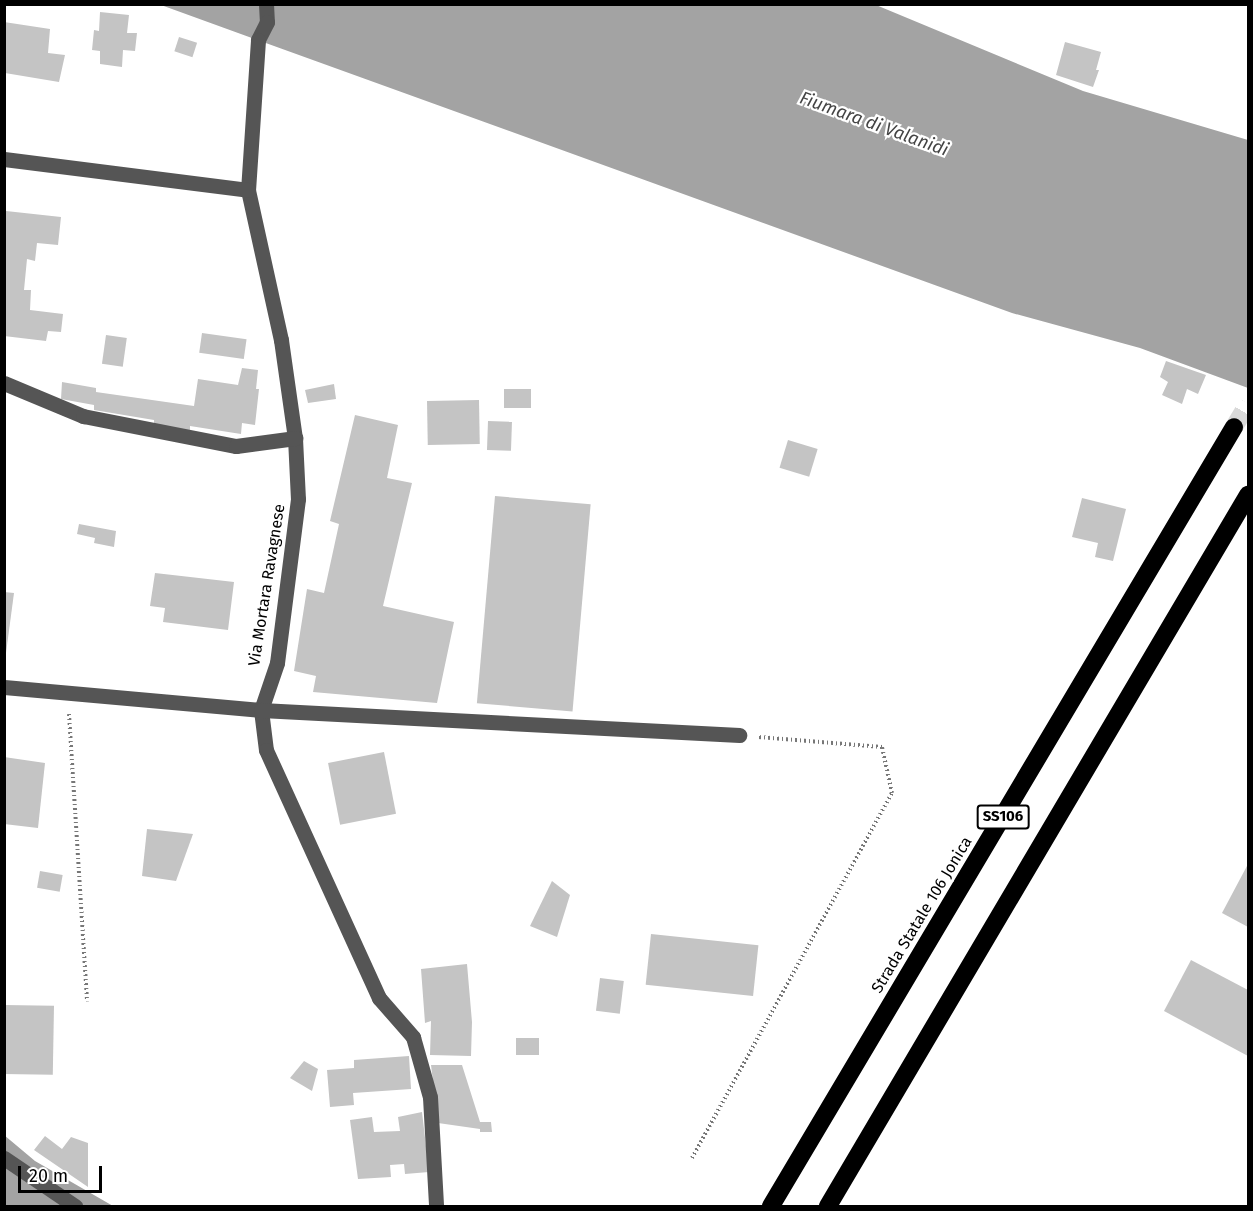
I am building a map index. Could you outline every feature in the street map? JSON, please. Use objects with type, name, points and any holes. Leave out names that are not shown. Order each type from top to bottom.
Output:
[{"type":"highway","name":"Strada Statale 106 Jonica","points":[[771,1206],[1234,427]]},
{"type":"highway","name":"SS106","points":[[828,1206],[1248,495]]},
{"type":"street","name":"Via Mortara Ravagnese","points":[[266,4],[267,22],[258,40],[248,190],[280,340],[295,438],[298,500],[277,663],[261,710],[266,750],[379,998],[413,1037],[430,1097],[436,1206]]},
{"type":"street","points":[[4,159],[248,190]]},
{"type":"street","points":[[4,383],[83,416],[236,446],[295,438]]},
{"type":"street","points":[[4,687],[261,710],[739,735]]},
{"type":"street","points":[[4,1158],[75,1206]]},
{"type":"path","points":[[67,693],[87,1001]]},
{"type":"path","points":[[692,1158],[892,793],[882,747],[739,735]]},
{"type":"water","name":"Fiumara di Valanidi","points":[[161,5],[876,5],[1083,91],[1248,140],[1248,388],[1140,348],[1012,313]]},
{"type":"water","points":[[4,1135],[35,1161],[113,1206],[5,1206]]},
{"type":"building","points":[[100,12],[129,15],[127,33],[137,33],[135,51],[123,50],[122,67],[100,64],[100,51],[92,50],[94,30],[99,31]]},
{"type":"building","points":[[4,22],[50,29],[48,53],[65,55],[59,82],[5,73]]},
{"type":"building","points":[[179,37],[197,43],[192,57],[174,51]]},
{"type":"building","points":[[1065,42],[1101,52],[1096,70],[1099,70],[1093,87],[1056,75]]},
{"type":"building","points":[[6,211],[61,217],[58,245],[37,243],[35,261],[27,259],[24,290],[31,290],[30,310],[63,314],[61,332],[48,331],[46,341],[4,336]]},
{"type":"building","points":[[202,333],[247,339],[244,359],[199,353]]},
{"type":"building","points":[[106,335],[127,338],[123,367],[102,364]]},
{"type":"building","points":[[1166,361],[1206,375],[1198,394],[1187,389],[1182,404],[1162,395],[1168,382],[1160,377]]},
{"type":"building","points":[[242,368],[258,370],[256,389],[259,389],[255,425],[242,423],[241,434],[190,426],[190,433],[154,426],[154,420],[94,410],[94,405],[61,399],[62,382],[96,388],[96,392],[194,406],[198,379],[238,385]]},
{"type":"building","points":[[334,384],[336,399],[308,403],[305,390]]},
{"type":"building","points":[[504,389],[531,389],[531,408],[504,408]]},
{"type":"building","points":[[479,400],[480,444],[428,445],[427,401]]},
{"type":"building","points":[[355,415],[398,425],[387,478],[412,483],[383,606],[454,622],[437,703],[313,692],[316,676],[294,671],[307,589],[324,593],[339,524],[330,521]]},
{"type":"building","points":[[488,421],[512,422],[511,451],[487,450]]},
{"type":"building","points":[[788,440],[818,449],[809,477],[780,468]]},
{"type":"building","points":[[495,496],[591,504],[573,712],[477,703]]},
{"type":"building","points":[[1082,498],[1126,509],[1113,561],[1095,557],[1098,543],[1072,537]]},
{"type":"building","points":[[79,524],[116,531],[114,547],[94,543],[95,538],[77,534]]},
{"type":"building","points":[[155,573],[234,582],[228,630],[163,622],[165,608],[150,606]]},
{"type":"building","points":[[4,592],[14,593],[6,653],[4,653]]},
{"type":"building","points":[[384,752],[396,814],[340,825],[328,763]]},
{"type":"building","points":[[4,757],[45,763],[38,828],[4,824]]},
{"type":"building","points":[[147,829],[193,834],[176,881],[142,876]]},
{"type":"building","points":[[1248,864],[1248,927],[1222,913]]},
{"type":"building","points":[[40,871],[63,875],[60,892],[37,888]]},
{"type":"building","points":[[552,881],[570,895],[557,937],[530,926]]},
{"type":"building","points":[[651,934],[758,945],[753,996],[646,985]]},
{"type":"building","points":[[1191,960],[1248,990],[1248,1056],[1164,1011]]},
{"type":"building","points":[[467,964],[472,1022],[471,1056],[430,1055],[431,1021],[425,1023],[421,969]]},
{"type":"building","points":[[600,978],[624,981],[620,1014],[596,1011]]},
{"type":"building","points":[[4,1005],[54,1006],[53,1075],[4,1074]]},
{"type":"building","points":[[516,1038],[539,1038],[539,1055],[516,1055]]},
{"type":"building","points":[[409,1056],[411,1089],[353,1093],[354,1105],[330,1107],[327,1070],[354,1068],[354,1060]]},
{"type":"building","points":[[304,1061],[318,1069],[312,1091],[290,1078]]},
{"type":"building","points":[[431,1065],[462,1065],[480,1122],[491,1122],[492,1132],[480,1132],[480,1129],[438,1123]]},
{"type":"building","points":[[422,1112],[429,1172],[405,1174],[404,1164],[390,1165],[391,1177],[358,1179],[350,1120],[372,1117],[374,1132],[400,1131],[398,1117]]},
{"type":"building","points":[[45,1136],[62,1149],[71,1137],[88,1143],[88,1187],[34,1150]]},
{"type":"tunnel","points":[[1234,427],[1248,404]]}]
